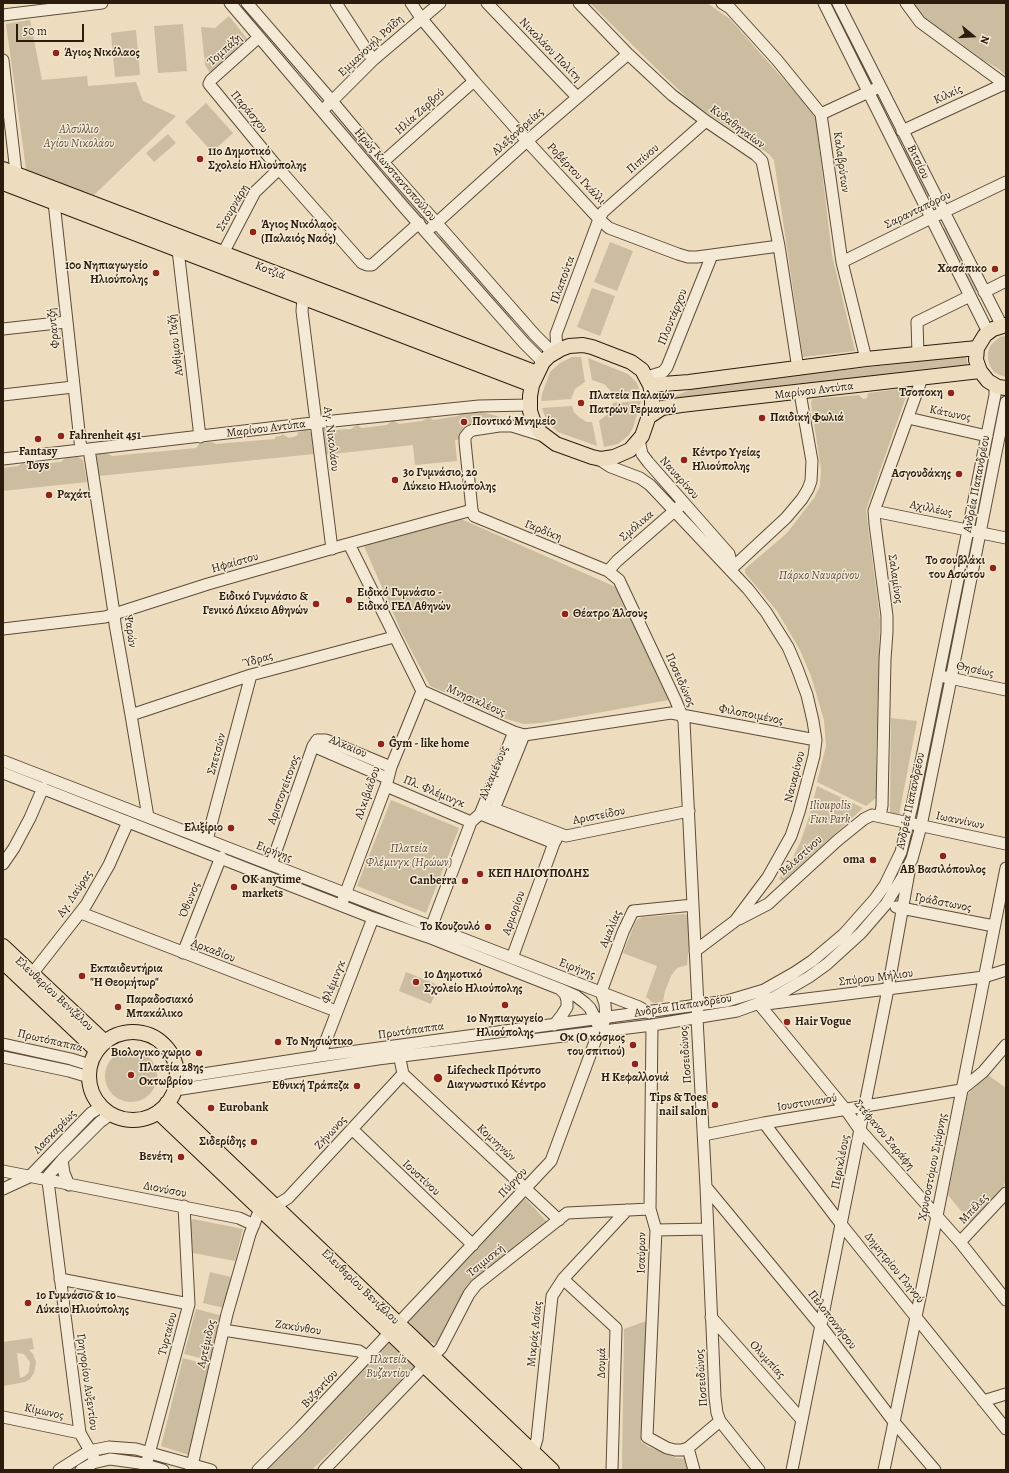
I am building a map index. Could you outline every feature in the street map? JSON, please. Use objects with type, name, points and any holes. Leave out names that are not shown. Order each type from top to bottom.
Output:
[{"type":"main road","name":"Κοτζιά","points":[[3,169],[166,239],[178,250],[220,259]]},
{"type":"main road","name":"Κοτζιά","points":[[3,183],[54,202],[166,239],[306,291],[544,365]]},
{"type":"main road","points":[[1000,387],[988,381],[980,371],[976,360],[978,348],[982,339],[988,332],[1004,326]]},
{"type":"main road","points":[[574,345],[592,347],[632,362],[642,370],[649,381],[653,403],[650,416],[639,440],[633,447],[623,454],[610,458],[597,458],[560,446],[544,436],[533,420],[529,405],[544,365],[574,345]]},
{"type":"main road","name":"Μαρίνου Αντύπα","points":[[649,381],[689,382],[866,359],[978,348]]},
{"type":"main road","name":"Μαρίνου Αντύπα","points":[[650,416],[662,408],[675,406],[980,371]]},
{"type":"main road","name":"Ελευθερίου Βενιζέλου","points":[[3,946],[29,978],[101,1047]]},
{"type":"main road","name":"Ελευθερίου Βενιζέλου","points":[[3,962],[29,978]]},
{"type":"main road","points":[[128,1032],[140,1033],[152,1037],[163,1044],[171,1054],[175,1065],[176,1084],[163,1108],[147,1118],[135,1120],[123,1119],[106,1111],[95,1098],[91,1088],[90,1071],[101,1047],[116,1036],[128,1032]]},
{"type":"main road","name":"Ελευθερίου Βενιζέλου","points":[[163,1108],[268,1211],[429,1361],[531,1461],[552,1470]]},
{"type":"street","points":[[3,15],[102,3]]},
{"type":"street","name":"Ηρώς Κωνσταντοπούλου","points":[[230,3],[402,205],[544,365]]},
{"type":"street","name":"Ηρώς Κωνσταντοπούλου","points":[[247,3],[383,162],[535,335],[544,365]]},
{"type":"street","points":[[336,3],[373,60]]},
{"type":"street","name":"Ροβέρτου Γκάλλι","points":[[411,3],[421,18],[474,81],[527,141],[609,228],[678,254],[697,257],[779,246]]},
{"type":"street","name":"Εμμανουήλ Ροΐδη","points":[[322,110],[373,60],[440,3]]},
{"type":"street","name":"Νικολάου Πολίτη","points":[[487,3],[577,97]]},
{"type":"street","name":"Κυδαθηναίων","points":[[579,3],[628,54],[672,95],[756,155],[762,161],[779,246],[798,369]]},
{"type":"street","name":"Βιτσίου","points":[[824,3],[988,332]]},
{"type":"street","name":"Βιτσίου","points":[[838,3],[984,292],[1004,326]]},
{"type":"street","points":[[906,3],[920,22],[1005,85]]},
{"type":"street","points":[[730,5],[821,114],[880,87]]},
{"type":"street","name":"Τομπάζη","points":[[209,84],[259,37]]},
{"type":"street","name":"Αλεξανδρείας","points":[[427,232],[527,141],[628,54]]},
{"type":"street","points":[[3,60],[19,189]]},
{"type":"street","name":"Ηλία Ζερβού","points":[[383,162],[474,81]]},
{"type":"street","name":"Παράσχου","points":[[209,84],[279,169],[362,263],[372,265],[419,223]]},
{"type":"street","name":"Κιλκίς","points":[[902,131],[1005,85]]},
{"type":"street","name":"Καλαβρύτων","points":[[821,114],[842,262],[866,359]]},
{"type":"street","name":"Πιπίνου","points":[[599,219],[603,212],[612,203],[706,120]]},
{"type":"street","name":"Στουρνάρη","points":[[220,259],[255,192],[279,169]]},
{"type":"street","name":"Σαρανταπόρου","points":[[842,262],[1006,182]]},
{"type":"street","name":"Φραντζή","points":[[54,202],[74,387],[85,450]]},
{"type":"street","name":"Πλαπούτα","points":[[544,365],[599,219]]},
{"type":"street","name":"Ανθίμου Γαζή","points":[[178,250],[200,437]]},
{"type":"street","name":"Πλουτάρχου","points":[[649,381],[663,372],[667,367],[712,255]]},
{"type":"street","points":[[984,292],[1006,281]]},
{"type":"street","name":"Αγ. Νικολάου","points":[[306,291],[302,311],[332,548]]},
{"type":"street","points":[[918,354],[917,322],[970,296]]},
{"type":"street","points":[[3,329],[66,322]]},
{"type":"street","name":"Σαλαμίνος","points":[[880,816],[882,806],[887,616],[874,511],[922,378]]},
{"type":"street","points":[[3,395],[74,387]]},
{"type":"street","name":"Ανδρέα Παπανδρέου","points":[[649,1013],[727,1001],[752,994],[778,982],[812,961],[844,934],[885,885],[901,852],[908,823],[995,395],[1000,387]]},
{"type":"street","points":[[730,570],[786,518],[802,499],[808,489],[811,481],[812,461],[800,392]]},
{"type":"street","name":"Ανδρέα Παπανδρέου","points":[[600,1031],[737,1012],[773,998],[791,989],[828,964],[861,933],[886,904],[912,859],[921,826],[980,533],[1002,438],[1006,402]]},
{"type":"street","name":"Μαρίνου Αντύπα","points":[[3,459],[479,406],[529,405]]},
{"type":"street","name":"Κάτωνος","points":[[908,418],[987,436]]},
{"type":"street","points":[[472,510],[465,442],[466,435],[473,430],[499,426],[512,426],[544,436]]},
{"type":"street","name":"Ναυαρίνου","points":[[639,440],[642,454],[729,554],[731,562],[730,570]]},
{"type":"street","name":"Ψαρών","points":[[85,450],[148,817]]},
{"type":"street","name":"Ναυαρίνου","points":[[597,458],[611,467],[643,480],[675,510],[766,612],[788,647],[798,668],[807,695],[813,721],[816,740],[814,756],[791,836],[768,877],[735,921],[695,950]]},
{"type":"street","name":"Σμόλικα","points":[[608,571],[617,561],[684,503]]},
{"type":"street","name":"Ηφαίστου","points":[[3,629],[105,616],[332,548],[472,510]]},
{"type":"street","name":"Γαρδίκη","points":[[472,510],[474,516],[608,571]]},
{"type":"street","name":"Αχιλλέως","points":[[874,511],[1006,538]]},
{"type":"street","points":[[349,544],[422,691]]},
{"type":"street","name":"Ποσειδώνος","points":[[608,571],[619,580],[684,722],[715,1397],[717,1413],[720,1421],[759,1470]]},
{"type":"street","name":"Ύδρας","points":[[131,715],[251,674],[394,637]]},
{"type":"street","name":"Σπετσών","points":[[208,840],[251,674]]},
{"type":"street","name":"Θησέως","points":[[939,676],[1006,690]]},
{"type":"street","name":"Μνησικλέους","points":[[422,691],[519,733]]},
{"type":"street","name":"Αλκιβιάδου","points":[[341,905],[388,777],[422,691]]},
{"type":"street","points":[[519,733],[671,713],[682,715]]},
{"type":"street","name":"Φιλοποιμένος","points":[[682,715],[816,740]]},
{"type":"street","name":"Αλκαμένους","points":[[430,932],[471,822],[480,814],[494,809],[519,733]]},
{"type":"street","name":"Αλκαμένους","points":[[480,814],[519,733]]},
{"type":"street","name":"Αλκαίου","points":[[313,746],[388,777]]},
{"type":"street","name":"Αριστογείτονος","points":[[271,864],[313,746]]},
{"type":"street","name":"Ειρήνης","points":[[3,761],[346,894],[576,996],[601,1019]]},
{"type":"street","name":"Ειρήνης","points":[[3,773],[221,857],[373,918],[430,932],[512,958],[601,992],[605,1004],[601,1019],[600,1031]]},
{"type":"street","name":"Πλ. Φλέμινγκ","points":[[388,777],[471,822]]},
{"type":"street","points":[[3,864],[14,848],[30,818],[43,788]]},
{"type":"street","name":"Αριστείδου","points":[[494,809],[556,838]]},
{"type":"street","name":"Αριστείδου","points":[[480,814],[556,838],[689,811]]},
{"type":"street","name":"Βελεστίνου","points":[[735,921],[768,904],[864,819],[872,814],[908,823]]},
{"type":"street","name":"Αγ. Λαύρας","points":[[29,978],[80,913],[109,865],[128,822]]},
{"type":"street","name":"Ιωαννίνων","points":[[908,823],[1006,844]]},
{"type":"street","name":"Αρμορίου","points":[[512,958],[556,838]]},
{"type":"street","name":"Όθωνος","points":[[183,953],[221,857]]},
{"type":"street","name":"Περικλέους","points":[[792,1470],[888,990],[912,859]]},
{"type":"street","name":"Χρυσοστόμου Σμύρνης","points":[[884,1470],[937,1216],[1006,868]]},
{"type":"street","name":"Γράδστωνος","points":[[886,904],[994,926]]},
{"type":"street","name":"Αμαλίας","points":[[601,992],[623,932],[633,911],[693,905]]},
{"type":"street","name":"Αρκαδίου","points":[[80,913],[336,1011]]},
{"type":"street","name":"Φλέμινγκ","points":[[320,1056],[373,918]]},
{"type":"street","name":"Σπύρου Μήλιου","points":[[759,1004],[774,1004],[984,978],[1006,970]]},
{"type":"street","points":[[554,1025],[567,1007],[565,994],[560,989]]},
{"type":"street","points":[[601,992],[639,1007],[649,1013]]},
{"type":"street","points":[[752,994],[759,1004]]},
{"type":"street","name":"Στέφανου Σαράφη","points":[[759,1004],[846,1110],[860,1130],[960,1242],[1006,1300]]},
{"type":"street","name":"Πρωτόπαππα","points":[[176,1084],[398,1051],[554,1025],[649,1013]]},
{"type":"street","name":"Ισαύρων","points":[[652,1024],[650,1209],[656,1230],[647,1437],[667,1448],[676,1450],[688,1448]]},
{"type":"street","name":"Πρωτόπαππα","points":[[176,1084],[320,1056],[398,1051],[600,1031]]},
{"type":"street","name":"Πύργου","points":[[394,1328],[551,1161],[600,1031]]},
{"type":"street","name":"Πρωτόπαππα","points":[[3,1044],[72,1059],[90,1071]]},
{"type":"street","points":[[961,1090],[983,1072],[1006,1045]]},
{"type":"street","points":[[398,1051],[403,1074]]},
{"type":"street","name":"Πρωτόπαππα","points":[[3,1057],[69,1071],[90,1071]]},
{"type":"street","name":"Κομνηνών","points":[[403,1074],[559,1220]]},
{"type":"street","name":"Ζήνωνος","points":[[268,1211],[288,1198],[403,1074]]},
{"type":"street","name":"Ιουστινιανού","points":[[704,1135],[764,1123],[961,1090]]},
{"type":"street","name":"Λασκαρέως","points":[[48,1181],[49,1175],[100,1122],[106,1111]]},
{"type":"street","name":"Λασκαρέως","points":[[29,1177],[91,1113],[106,1111]]},
{"type":"street","name":"Δημητρίου Γληνού","points":[[764,1123],[841,1224],[1006,1429]]},
{"type":"street","name":"Ιουστίνου","points":[[352,1129],[473,1245]]},
{"type":"street","points":[[62,1160],[64,1173],[69,1185]]},
{"type":"street","name":"Διονύσου","points":[[3,1171],[48,1181],[184,1206],[239,1218],[254,1225]]},
{"type":"street","points":[[3,1189],[29,1177]]},
{"type":"street","name":"Γρηγορίου Αυξεντίου","points":[[48,1181],[80,1433],[94,1458],[93,1463]]},
{"type":"street","name":"Πελοποννήσου","points":[[706,1187],[821,1326],[894,1422],[935,1470]]},
{"type":"street","name":"Μπέλες","points":[[960,1242],[1006,1193]]},
{"type":"street","name":"Τυρταίου","points":[[146,1465],[189,1304],[184,1206]]},
{"type":"street","points":[[559,1220],[567,1213],[650,1209]]},
{"type":"street","name":"Μικράς Ασίας","points":[[531,1461],[537,1439],[552,1296],[556,1288],[627,1210]]},
{"type":"street","points":[[254,1225],[268,1211]]},
{"type":"street","name":"Τσιμισκή","points":[[429,1361],[441,1348],[468,1294],[476,1285],[559,1220]]},
{"type":"street","name":"Αρτέμιδος","points":[[191,1467],[223,1330],[250,1234],[254,1225]]},
{"type":"street","points":[[656,1230],[708,1229]]},
{"type":"street","points":[[60,1279],[189,1304]]},
{"type":"street","name":"Δουμά","points":[[563,1280],[616,1328],[612,1470]]},
{"type":"street","name":"Ολυμπίας","points":[[711,1317],[802,1420]]},
{"type":"street","name":"Βυζαντίου","points":[[258,1470],[305,1423],[394,1328]]},
{"type":"street","name":"Ζακύνθου","points":[[223,1330],[359,1351],[368,1356]]},
{"type":"street","points":[[324,1470],[429,1361]]},
{"type":"street","points":[[983,1400],[1006,1394]]},
{"type":"street","name":"Κίμωνος","points":[[3,1417],[80,1433]]},
{"type":"street","points":[[694,1470],[688,1448],[720,1421]]},
{"type":"street","points":[[109,1447],[110,1465]]},
{"type":"street","points":[[59,1470],[89,1451],[109,1447],[131,1448],[191,1467],[211,1470]]},
{"type":"street","points":[[81,1470],[93,1463],[110,1465],[121,1460],[163,1470]]},
{"type":"green space","points":[[590,3],[707,3],[730,19],[814,114],[816,120],[832,255],[855,351],[803,357],[774,160],[769,154],[694,104]]},
{"type":"green space","points":[[913,3],[1006,3],[1006,76],[999,69],[983,60],[925,20]]},
{"type":"green space","points":[[229,16],[248,40],[210,73],[205,65],[201,27],[215,28]]},
{"type":"green space","name":"Αλσύλλιο Αγίου Νικολάου","points":[[30,20],[42,80],[87,76],[88,86],[136,82],[143,101],[176,116],[94,195],[83,191],[81,192],[29,172],[26,169],[6,24]]},
{"type":"green space","points":[[183,24],[187,71],[158,73],[154,26]]},
{"type":"green space","points":[[136,30],[140,75],[115,77],[111,33]]},
{"type":"green space","points":[[206,103],[233,133],[212,152],[185,122]]},
{"type":"green space","points":[[168,134],[176,143],[154,162],[146,153]]},
{"type":"green space","points":[[907,147],[936,206],[932,208],[902,149]]},
{"type":"green space","points":[[390,176],[428,219],[427,222],[424,222],[387,179]]},
{"type":"green space","points":[[947,227],[978,290],[974,293],[943,229]]},
{"type":"green space","points":[[442,235],[514,316],[510,319],[438,238]]},
{"type":"green space","points":[[610,242],[633,251],[617,291],[594,282]]},
{"type":"green space","points":[[592,288],[615,296],[600,336],[577,327]]},
{"type":"green space","points":[[1006,336],[1006,377],[994,372],[990,366],[988,353],[990,346],[995,341],[1000,337]]},
{"type":"green space","points":[[966,356],[968,368],[670,402],[670,398],[697,387]]},
{"type":"green space","points":[[572,357],[581,357],[585,382],[575,389],[571,399],[541,401],[550,372],[560,363]]},
{"type":"green space","points":[[588,358],[628,374],[637,383],[641,394],[612,396],[610,390],[604,384],[592,380]]},
{"type":"green space","name":"Πάρκο Ναυαρίνου","points":[[906,388],[908,391],[866,510],[880,620],[876,798],[866,806],[817,782],[826,746],[824,720],[811,676],[800,650],[777,611],[745,573],[745,569],[787,533],[814,498],[820,486],[821,470],[811,403],[812,399],[859,395],[863,399],[867,398],[868,393]]},
{"type":"green space","points":[[641,401],[633,428],[628,436],[618,444],[604,447],[599,421],[609,413],[613,403]]},
{"type":"green space","points":[[572,406],[574,412],[580,418],[587,422],[592,422],[597,446],[558,432],[547,422],[542,408]]},
{"type":"green space","points":[[477,411],[497,416],[507,421],[464,427],[461,432],[461,439],[455,440],[457,461],[415,465],[413,445],[324,455],[322,433],[325,428],[335,430],[351,429],[357,425],[362,428],[387,425],[393,420],[399,424],[422,421],[429,417],[433,420],[458,416],[463,412]]},
{"type":"green space","points":[[307,430],[311,432],[314,454],[99,476],[94,458],[98,454],[107,453],[112,456],[196,448],[200,443],[212,442],[216,444],[275,439],[275,437],[281,436],[282,434],[289,438],[297,436],[298,432]]},
{"type":"green space","points":[[72,456],[83,460],[87,482],[3,491],[3,468],[18,466],[23,463],[27,465],[61,462],[66,457]]},
{"type":"green space","points":[[461,519],[618,588],[669,700],[541,723],[524,724],[506,719],[430,686],[401,631],[364,546]]},
{"type":"green space","points":[[891,718],[917,721],[899,815],[890,813]]},
{"type":"green space","points":[[3,766],[324,891],[324,892],[3,768]]},
{"type":"green space","name":"Ilioupolis Fun Park","points":[[817,786],[863,808],[783,881],[779,879],[800,843]]},
{"type":"green space","name":"Πλατεία Φλέμινγκ (Ηρώων)","points":[[391,800],[459,828],[426,913],[357,886]]},
{"type":"green space","points":[[684,914],[688,917],[689,945],[687,965],[677,968],[671,976],[665,991],[663,1002],[653,1003],[646,997],[657,966],[623,953],[638,919],[643,917]]},
{"type":"green space","points":[[406,972],[438,985],[431,1004],[399,991]]},
{"type":"green space","name":"Πλατεία 28ης Οκτωβρίου","points":[[126,1050],[136,1050],[150,1057],[157,1071],[157,1081],[150,1095],[136,1102],[126,1102],[116,1098],[109,1091],[105,1081],[105,1071],[109,1061],[116,1054]]},
{"type":"green space","points":[[988,1075],[1006,1088],[1006,1179],[1002,1191],[971,1223],[948,1195],[968,1094]]},
{"type":"green space","points":[[524,1197],[548,1223],[470,1282],[436,1344],[426,1341],[413,1328],[409,1320]]},
{"type":"green space","points":[[193,1219],[243,1229],[235,1261],[193,1253],[190,1222]]},
{"type":"green space","points":[[210,1272],[231,1277],[224,1308],[203,1303]]},
{"type":"green space","points":[[196,1309],[223,1316],[212,1361],[184,1354]]},
{"type":"green space","points":[[649,1320],[641,1442],[676,1458],[689,1459],[692,1470],[622,1470],[624,1329]]},
{"type":"green space","points":[[32,1338],[34,1349],[29,1350],[33,1354],[36,1362],[34,1373],[30,1379],[25,1382],[3,1386],[3,1342]],"holes":[[[17,1353],[24,1354],[30,1362],[29,1372],[20,1378]]]},
{"type":"green space","name":"Πλατεία Βυζαντίου","points":[[387,1341],[415,1367],[312,1470],[266,1470]]},
{"type":"green space","points":[[183,1358],[212,1366],[189,1455],[161,1446]]},
{"type":"place","name":"Άγιος Νικόλαος","points":[[56,53]]},
{"type":"place","name":"11ο Δημοτικό Σχολείο Ηλιούπολης","points":[[200,159]]},
{"type":"place","name":"Άγιος Νικόλαος (Παλαιός Ναός)","points":[[253,232]]},
{"type":"place","name":"Χασάπικο","points":[[995,269]]},
{"type":"place","name":"10ο Νηπιαγωγείο Ηλιούπολης","points":[[156,273]]},
{"type":"place","name":"Τσοποκη","points":[[951,393]]},
{"type":"place","name":"Πλατεία Παλαιών Πατρών Γερμανού","points":[[581,403]]},
{"type":"place","name":"Παιδική Φωλιά","points":[[762,418]]},
{"type":"place","name":"Ποντικό Μνημείο","points":[[464,422]]},
{"type":"place","name":"Fahrenheit 451","points":[[61,436]]},
{"type":"place","name":"Fantasy Toys","points":[[38,439]]},
{"type":"place","name":"Κέντρο Υγείας Ηλιούπολης","points":[[684,460]]},
{"type":"place","name":"Ασγουδάκης","points":[[959,474]]},
{"type":"place","name":"3ο Γυμνάσιο, 2ο Λύκειο Ηλιούπολης","points":[[395,480]]},
{"type":"place","name":"Ραχάτι","points":[[49,495]]},
{"type":"place","name":"Το σουβλάκι του Ασώτου","points":[[993,568]]},
{"type":"place","name":"Ειδικό Γυμνάσιο - Ειδικό ΓΕΛ Αθηνών","points":[[349,600]]},
{"type":"place","name":"Ειδικό Γυμνάσιο & Γενικό Λύκειο Αθηνών","points":[[316,604]]},
{"type":"place","name":"Θέατρο Άλσους","points":[[565,614]]},
{"type":"place","name":"Ĝym - like home","points":[[381,744]]},
{"type":"place","name":"Ελιξίριο","points":[[231,828]]},
{"type":"place","name":"ΑΒ Βασιλόπουλος","points":[[943,856]]},
{"type":"place","name":"oma","points":[[873,860]]},
{"type":"place","name":"ΚΕΠ ΗΛΙΟΥΠΟΛΗΣ","points":[[480,874]]},
{"type":"place","name":"Canberra","points":[[465,881]]},
{"type":"place","name":"OK anytime markets","points":[[234,887]]},
{"type":"place","name":"Το Κουζουλό","points":[[488,927]]},
{"type":"place","name":"Εκπαιδευτήρια \"Η Θεομήτωρ\"","points":[[82,976]]},
{"type":"place","name":"1ο Δημοτικό Σχολείο Ηλιούπολης","points":[[416,982]]},
{"type":"place","name":"1ο Νηπιαγωγείο Ηλιούπολης","points":[[505,1005]]},
{"type":"place","name":"Παραδοσιακό Μπακάλικο","points":[[118,1007]]},
{"type":"place","name":"Hair Vogue","points":[[787,1022]]},
{"type":"place","name":"Το Νησιώτικο","points":[[278,1042]]},
{"type":"place","name":"Οκ (Ο κόσμος του σπιτιού)","points":[[633,1045]]},
{"type":"place","name":"Βιολογικο χωριο","points":[[199,1053]]},
{"type":"place","name":"Η Κεφαλλονιά","points":[[635,1064]]},
{"type":"place","name":"Πλατεία 28ης Οκτωβρίου","points":[[131,1075]]},
{"type":"place","name":"Lifecheck Πρότυπο Διαγνωστικό Κέντρο","points":[[438,1078]]},
{"type":"place","name":"Εθνική Τράπεζα","points":[[357,1086]]},
{"type":"place","name":"Tips & Toes nail salon","points":[[715,1105]]},
{"type":"place","name":"Eurobank","points":[[211,1108]]},
{"type":"place","name":"Σιδερίδης","points":[[254,1142]]},
{"type":"place","name":"Βενέτη","points":[[181,1157]]},
{"type":"place","name":"1ο Γυμνάσιο & 1ο Λύκειο Ηλιούπολης","points":[[28,1303]]}]
